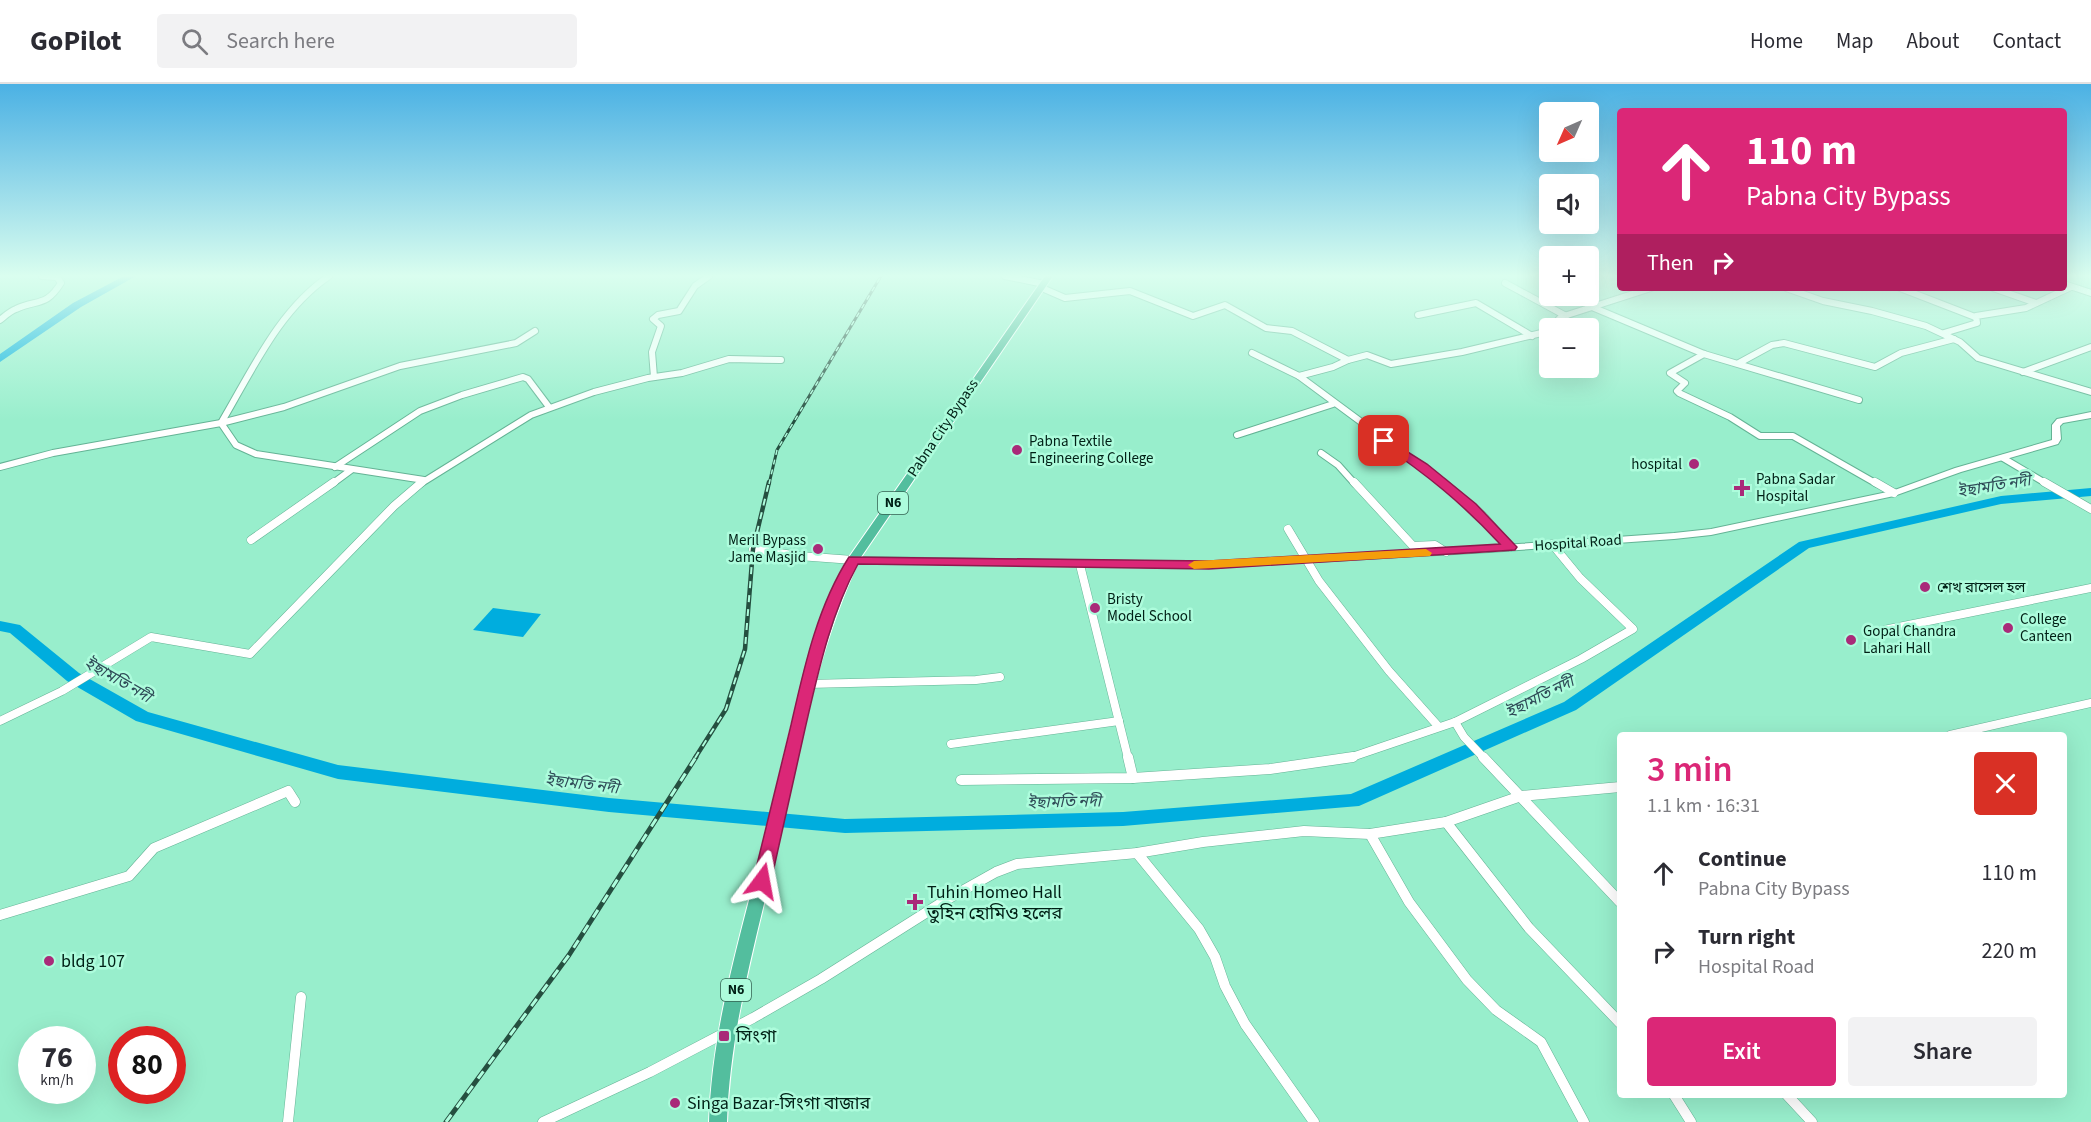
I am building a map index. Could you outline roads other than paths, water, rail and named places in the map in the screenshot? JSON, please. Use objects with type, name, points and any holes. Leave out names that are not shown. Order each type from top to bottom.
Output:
[{"type":"highway","name":"Pabna City Bypass","points":[[724,1036],[808,684],[828,613],[838,588],[853,560],[1015,324]]},
{"type":"highway","name":"N6","points":[[718,1122],[717,1094],[724,1036]]},
{"type":"main road","name":"Hospital Road","points":[[853,560],[1209,565],[1446,552],[1711,531],[1894,493],[1958,470],[2055,442],[2057,439],[2056,425],[2060,421],[2091,415]]},
{"type":"street","points":[[221,423],[280,324]]},
{"type":"street","points":[[654,377],[652,352],[661,326],[659,324]]},
{"type":"street","points":[[1259,324],[1266,328],[1292,331],[1348,360]]},
{"type":"street","points":[[1512,324],[1532,336]]},
{"type":"street","points":[[1632,324],[1704,354],[1859,400]]},
{"type":"street","points":[[1919,324],[1944,333],[1978,358],[2091,392]]},
{"type":"street","points":[[1944,333],[1972,324]]},
{"type":"street","points":[[0,467],[53,453],[221,423],[284,407],[400,366],[516,343],[535,331]]},
{"type":"street","points":[[1299,376],[1367,355],[1391,364],[1462,352],[1539,334]]},
{"type":"street","points":[[1739,363],[1772,345],[1785,343],[1875,367],[1901,353],[1954,339]]},
{"type":"street","points":[[2022,372],[2091,347]]},
{"type":"street","points":[[1252,353],[1299,376],[1333,404],[1422,466],[1485,518],[1510,547]]},
{"type":"street","points":[[1704,354],[1670,373],[1685,383],[1677,391],[1679,393],[1730,417],[1760,436],[1783,434],[1793,436],[1894,493]]},
{"type":"street","points":[[0,721],[63,692],[151,637],[250,654],[394,506],[424,480],[505,430],[549,407],[594,392],[654,377],[675,375],[729,359],[781,360]]},
{"type":"street","points":[[335,467],[420,411],[462,395],[523,377],[527,378],[549,407]]},
{"type":"street","points":[[1237,435],[1333,404]]},
{"type":"street","points":[[221,423],[236,445],[251,453],[424,480]]},
{"type":"street","points":[[1321,453],[1338,465],[1413,546],[1438,544],[1443,546],[1446,552]]},
{"type":"street","points":[[2003,458],[2091,509]]},
{"type":"street","points":[[251,540],[351,470]]},
{"type":"street","points":[[1288,529],[1319,581],[1389,671],[1438,726]]},
{"type":"street","points":[[961,780],[1133,778],[1270,769],[1346,759],[1455,722],[1581,659],[1633,629],[1580,578],[1551,544]]},
{"type":"street","points":[[753,549],[799,556],[853,560]]},
{"type":"street","points":[[1080,564],[1133,778]]},
{"type":"street","points":[[1869,633],[2091,588]]},
{"type":"street","points":[[808,684],[976,680],[999,677]]},
{"type":"street","points":[[1963,732],[2091,703]]},
{"type":"street","points":[[951,744],[1119,721]]},
{"type":"street","points":[[1455,722],[1464,737],[1617,899]]},
{"type":"street","points":[[543,1122],[636,1080],[724,1036],[823,978],[945,901],[1005,868],[1032,861],[1137,853],[1203,842],[1304,831],[1370,834],[1446,822],[1521,796],[1617,787]]},
{"type":"street","points":[[0,915],[129,876],[154,848],[288,791],[296,802]]},
{"type":"street","points":[[1446,822],[1529,928],[1617,1020]]},
{"type":"street","points":[[1370,834],[1409,903],[1467,980],[1496,1010],[1541,1042],[1584,1122]]},
{"type":"street","points":[[1137,853],[1198,929],[1215,957],[1225,986],[1245,1024],[1314,1122]]},
{"type":"street","points":[[288,1122],[301,998]]},
{"type":"street","points":[[1676,1098],[1691,1122]]},
{"type":"street","points":[[1790,1098],[1812,1122]]},
{"type":"water","points":[[493,608],[541,614],[523,637],[473,630]]},
{"type":"waterway","name":"ইছামতি নদী","points":[[0,359],[49,324]]},
{"type":"waterway","name":"ইছামতি নদী","points":[[0,626],[15,629],[73,677],[142,717],[338,772],[609,805],[845,826],[1123,819],[1353,801],[1570,706],[1804,545],[2001,500],[2091,492]]},
{"type":"railway","points":[[769,484],[777,450],[852,324]]},
{"type":"railway","points":[[695,758],[726,709],[745,649],[753,549],[769,482]]},
{"type":"railway","points":[[446,1122],[569,955],[696,757]]},
{"type":"place","name":"Pabna Textile Engineering College","points":[[1017,450]]},
{"type":"place","name":"hospital","points":[[1694,464]]},
{"type":"place","name":"Pabna Sadar Hospital","points":[[1742,488]]},
{"type":"place","name":"Meril Bypass Jame Masjid","points":[[818,549]]},
{"type":"place","name":"শেখ রাসেল হল","points":[[1925,587]]},
{"type":"place","name":"Bristy Model School","points":[[1095,608]]},
{"type":"place","name":"College Canteen","points":[[2008,628]]},
{"type":"place","name":"Gopal Chandra Lahari Hall","points":[[1851,640]]},
{"type":"place","name":"Tuhin Homeo Hall তুহিন হোমিও হলের","points":[[915,902]]},
{"type":"place","name":"bldg 107","points":[[49,961]]},
{"type":"place","name":"সিংগা","points":[[724,1036]]},
{"type":"place","name":"Singa Bazar-সিংগা বাজার","points":[[675,1103]]}]
